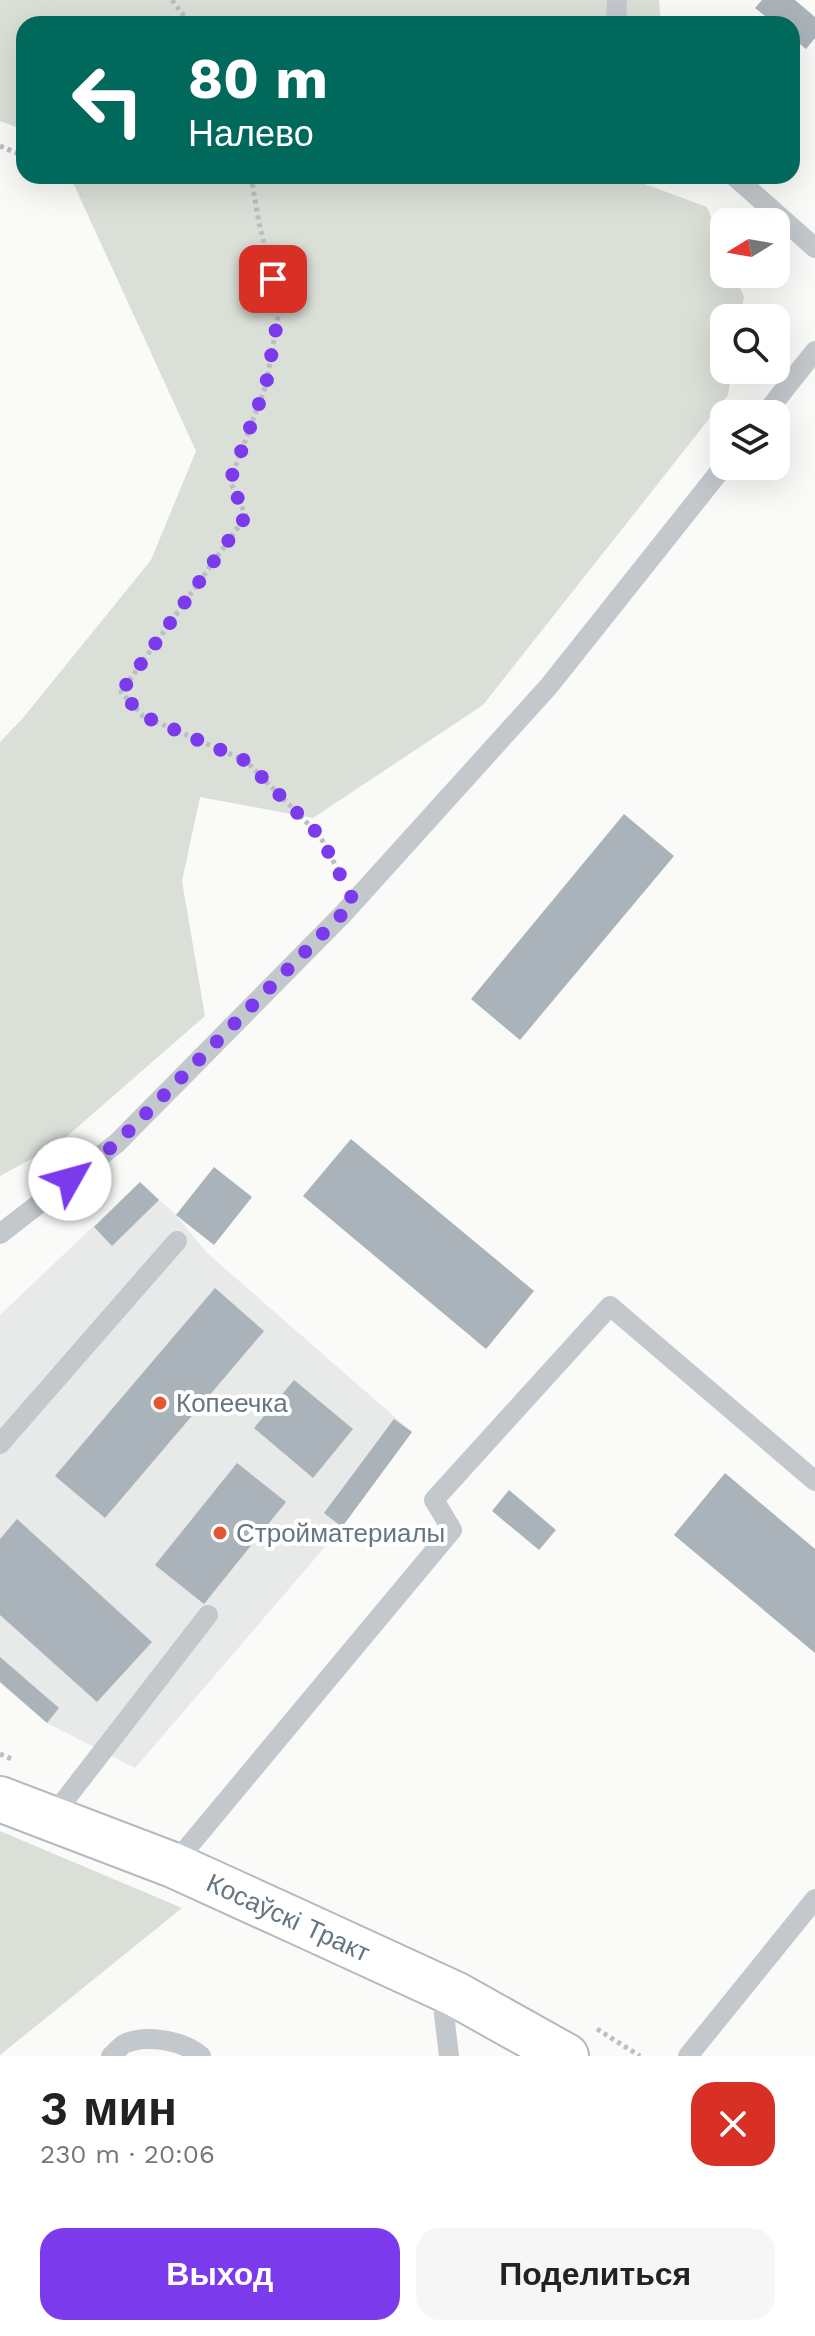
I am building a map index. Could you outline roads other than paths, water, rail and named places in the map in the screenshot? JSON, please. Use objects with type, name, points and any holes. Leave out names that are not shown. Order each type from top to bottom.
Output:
[{"type":"main road","name":"Косаўскі Тракт","points":[[0,1799],[173,1865],[455,1994],[562,2055]]},
{"type":"lane","points":[[743,184],[815,248]]},
{"type":"lane","points":[[776,400],[815,351]]},
{"type":"lane","points":[[0,1234],[117,1143],[354,902],[549,686],[713,480]]},
{"type":"lane","points":[[0,1444],[177,1241]]},
{"type":"lane","points":[[173,1865],[452,1530],[434,1500],[610,1306],[815,1481]]},
{"type":"lane","points":[[51,1818],[208,1615]]},
{"type":"lane","points":[[688,2056],[815,1899]]},
{"type":"lane","points":[[449,2056],[444,2014],[455,1994]]},
{"type":"lane","points":[[111,2056],[126,2043],[158,2039],[191,2047],[201,2056]]},
{"type":"place","name":"Копеечка","points":[[160,1403]]},
{"type":"place","name":"Стройматериалы","points":[[220,1533]]}]
